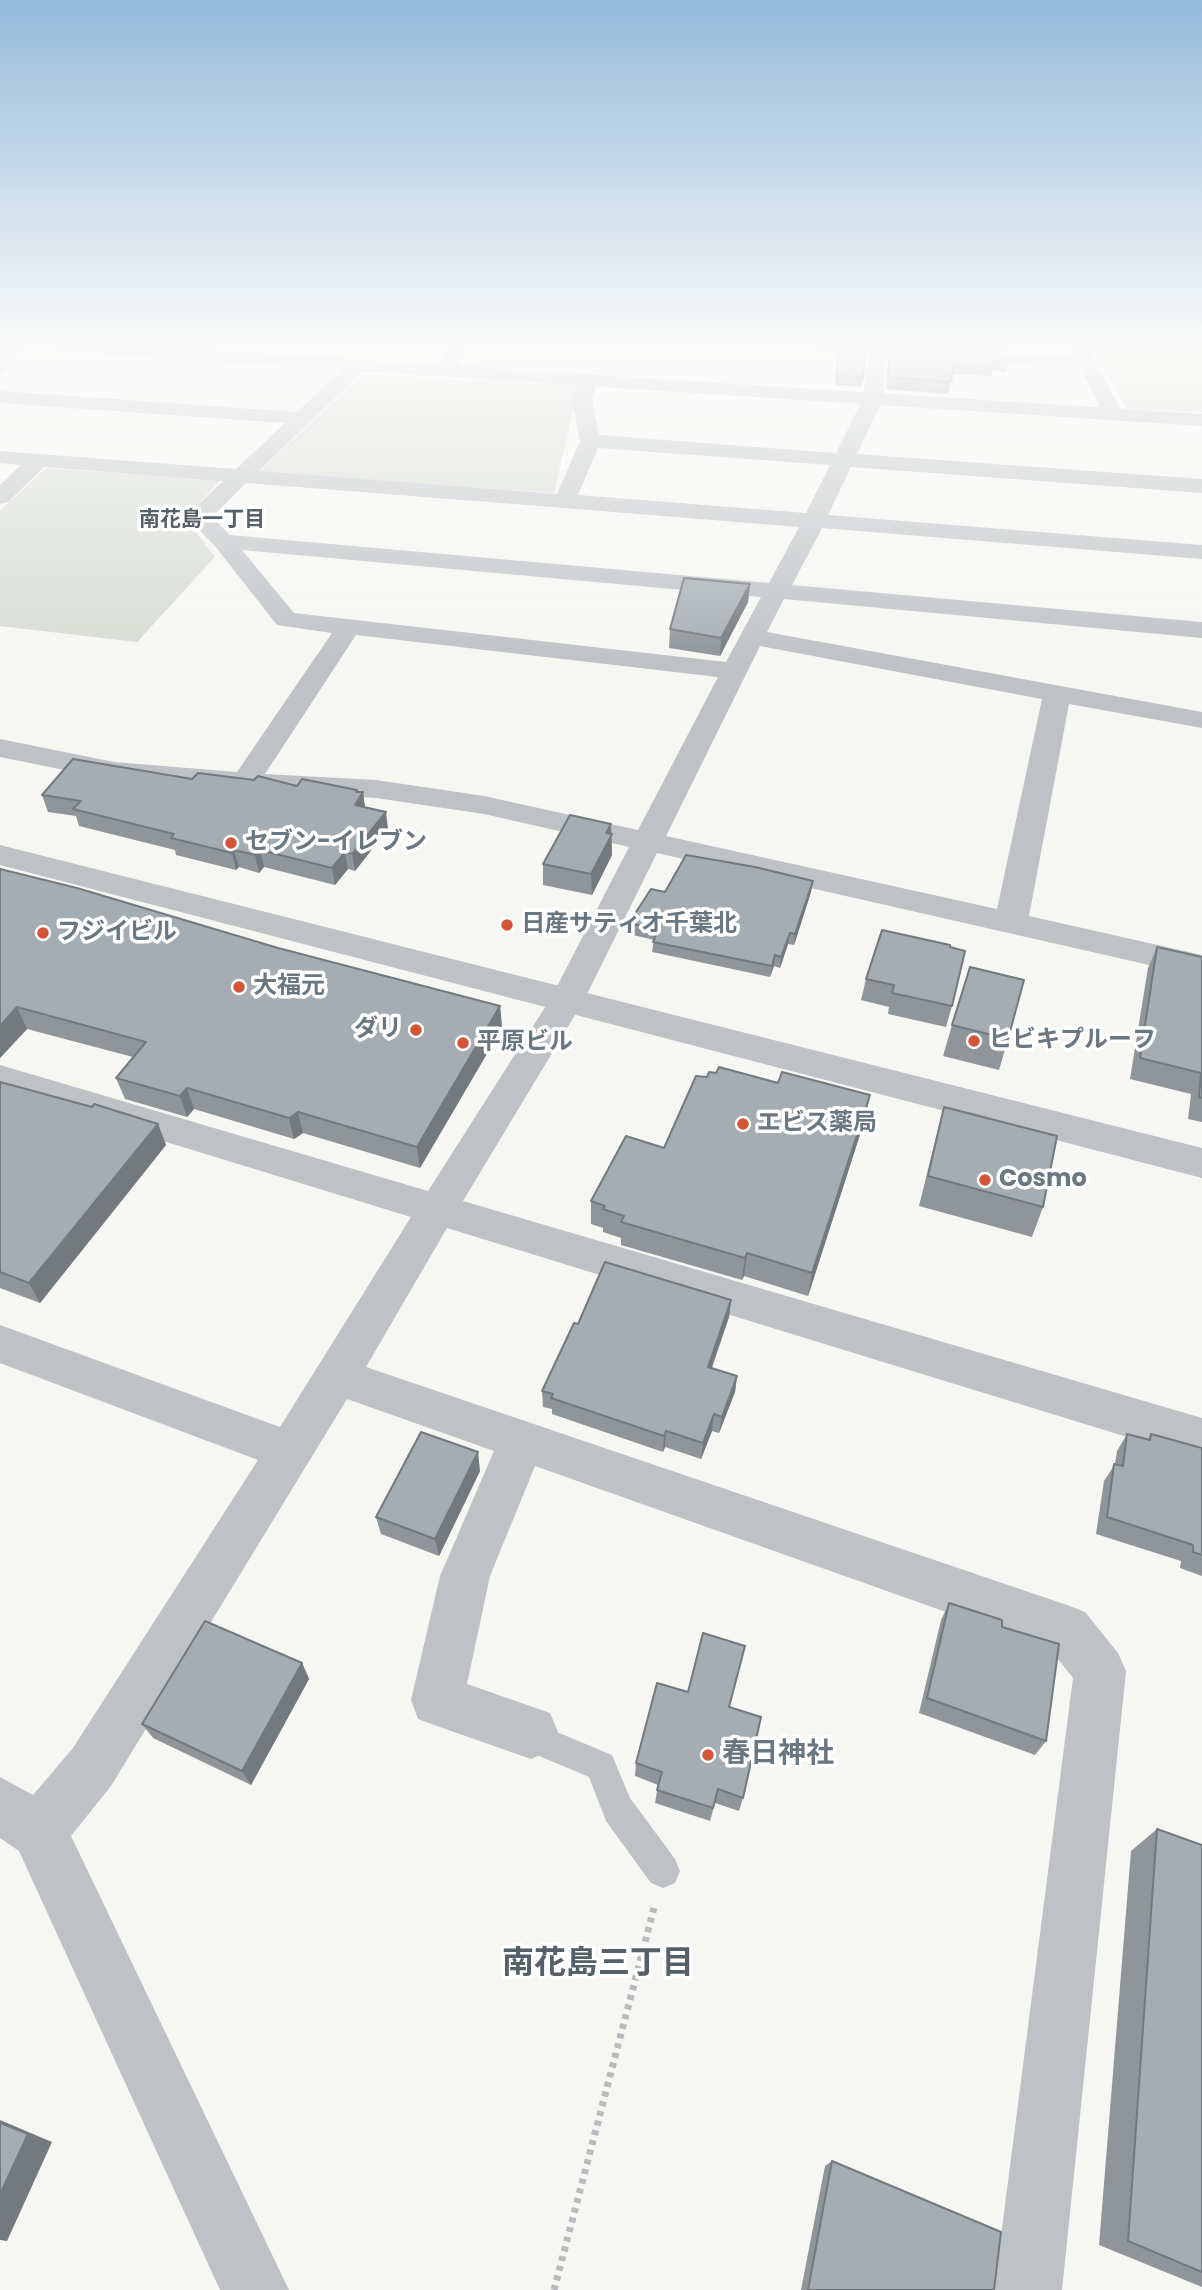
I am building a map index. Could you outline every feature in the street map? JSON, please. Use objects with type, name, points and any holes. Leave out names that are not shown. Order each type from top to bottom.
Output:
[{"type":"street","points":[[265,453],[200,517],[223,541],[286,620],[349,627],[743,654],[1057,694],[1202,720]]},
{"type":"street","points":[[565,501],[585,453]]},
{"type":"street","points":[[756,453],[1202,486]]},
{"type":"street","points":[[256,2290],[19,1818],[92,1767],[337,1376],[567,1000],[650,842],[743,654],[814,521],[845,453]]},
{"type":"street","points":[[0,457],[1202,552]]},
{"type":"street","points":[[0,497],[39,460]]},
{"type":"street","points":[[223,541],[1202,630]]},
{"type":"street","points":[[245,782],[349,627]]},
{"type":"street","points":[[1011,923],[1057,694]]},
{"type":"street","points":[[0,748],[114,771],[419,793],[484,804],[1202,966]]},
{"type":"street","points":[[0,855],[1202,1163]]},
{"type":"street","points":[[0,1078],[1202,1439]]},
{"type":"street","points":[[0,1344],[289,1451]]},
{"type":"street","points":[[337,1376],[1067,1630],[1100,1671],[1028,2290]]},
{"type":"street","points":[[522,1440],[465,1576],[437,1700],[531,1732]]},
{"type":"lane","points":[[531,1732],[541,1741],[601,1766],[618,1809],[663,1871]]},
{"type":"path","points":[[554,2290],[663,1871]]},
{"type":"shaded area","points":[[279,453],[563,453],[554,493],[258,473]]},
{"type":"shaded area","points":[[46,468],[221,480],[185,518],[215,557],[137,642],[0,626],[0,511]]},
{"type":"building","points":[[684,578],[750,584],[721,638],[670,629]]},
{"type":"building","points":[[73,759],[192,779],[198,773],[254,780],[258,776],[297,786],[302,779],[363,792],[355,805],[386,812],[352,854],[345,852],[332,868],[260,850],[255,855],[234,850],[232,853],[171,838],[174,834],[73,809],[81,801],[42,795]]},
{"type":"building","points":[[570,815],[611,824],[606,833],[612,834],[591,874],[543,864]]},
{"type":"building","points":[[686,855],[813,881],[795,934],[790,933],[781,957],[775,955],[772,966],[653,942],[658,930],[629,923],[651,889],[665,892]]},
{"type":"building","points":[[0,869],[77,888],[278,948],[500,1006],[417,1147],[298,1112],[289,1118],[187,1088],[180,1096],[116,1078],[146,1042],[17,1007],[0,1026]]},
{"type":"building","points":[[882,930],[950,945],[965,951],[952,1006],[892,993],[894,985],[866,979]]},
{"type":"building","points":[[1157,947],[1202,957],[1202,1098],[1199,1097],[1201,1073],[1140,1058]]},
{"type":"building","points":[[970,967],[1024,980],[1008,1039],[952,1025]]},
{"type":"building","points":[[719,1067],[778,1083],[782,1072],[870,1095],[812,1273],[747,1253],[745,1258],[621,1222],[624,1216],[603,1209],[605,1206],[591,1201],[626,1136],[664,1148],[696,1076],[707,1077],[709,1072],[716,1073]]},
{"type":"building","points":[[0,1082],[92,1107],[94,1104],[158,1124],[29,1283],[0,1272]]},
{"type":"building","points":[[944,1107],[1057,1136],[1043,1207],[928,1176]]},
{"type":"building","points":[[605,1262],[731,1300],[708,1367],[737,1376],[722,1417],[714,1414],[703,1443],[666,1431],[664,1436],[551,1398],[553,1394],[542,1391],[574,1323],[578,1324]]},
{"type":"building","points":[[421,1432],[478,1452],[435,1539],[376,1517]]},
{"type":"building","points":[[1127,1434],[1150,1440],[1151,1434],[1202,1448],[1202,1555],[1193,1552],[1193,1545],[1107,1517],[1114,1464],[1123,1466]]},
{"type":"building","points":[[949,1603],[1002,1620],[1002,1627],[1059,1644],[1046,1741],[927,1698]]},
{"type":"building","points":[[205,1621],[302,1663],[242,1771],[142,1724]]},
{"type":"building","points":[[703,1633],[745,1646],[729,1707],[761,1717],[743,1798],[718,1789],[713,1808],[657,1790],[662,1772],[636,1763],[657,1683],[688,1692]]},
{"type":"building","points":[[1157,1829],[1202,1845],[1202,2272],[1128,2241]]},
{"type":"building","points":[[0,2123],[28,2134],[0,2194]]},
{"type":"building","points":[[832,2161],[1001,2232],[994,2290],[808,2290]]},
{"type":"place","name":"セブン-イレブン","points":[[231,843]]},
{"type":"place","name":"日産サティオ千葉北","points":[[507,925]]},
{"type":"place","name":"フジイビル","points":[[43,933]]},
{"type":"place","name":"大福元","points":[[239,987]]},
{"type":"place","name":"ダリ","points":[[416,1030]]},
{"type":"place","name":"ヒビキプルーフ","points":[[974,1041]]},
{"type":"place","name":"平原ビル","points":[[463,1043]]},
{"type":"place","name":"エビス薬局","points":[[743,1124]]},
{"type":"place","name":"Cosmo","points":[[985,1180]]},
{"type":"place","name":"春日神社","points":[[708,1755]]},
{"type":"district","name":"南花島一丁目","points":[[202,521]]},
{"type":"district","name":"南花島三丁目","points":[[598,1965]]}]
